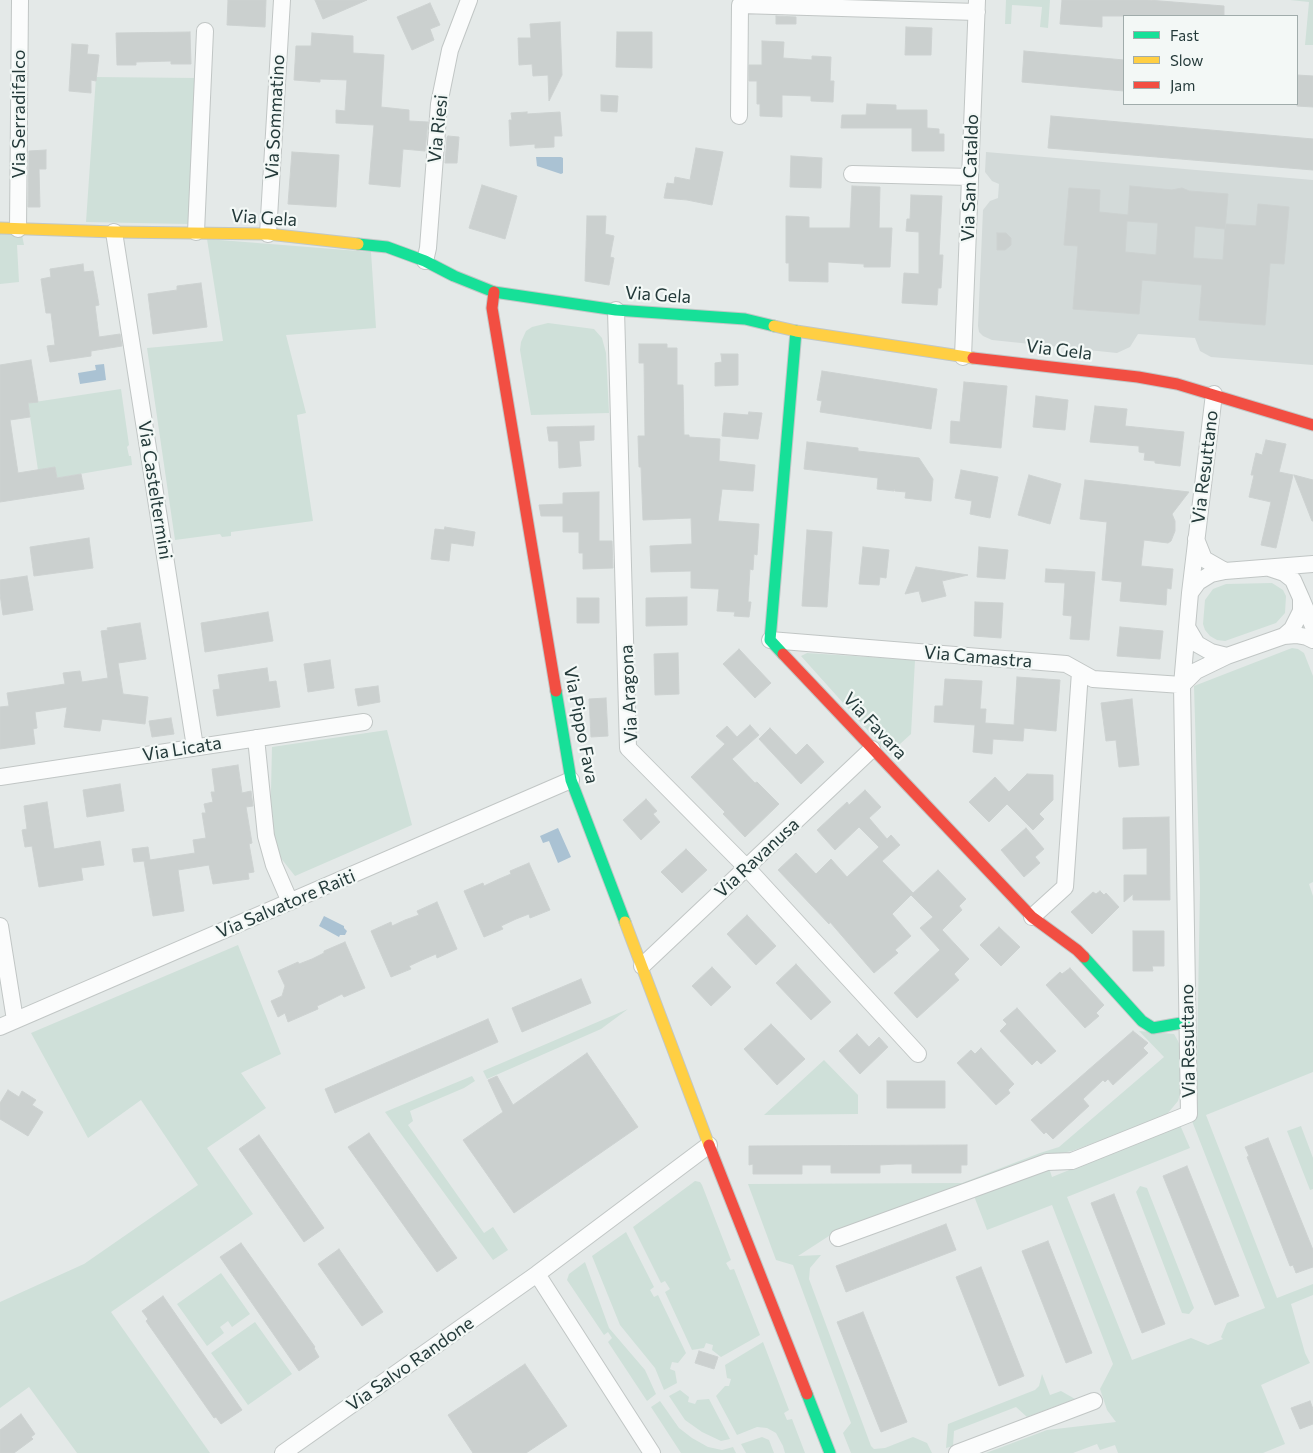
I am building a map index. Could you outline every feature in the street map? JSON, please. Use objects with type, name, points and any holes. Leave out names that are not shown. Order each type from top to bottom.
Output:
[{"type":"street","name":"Via Serradifalco","points":[[18,229],[20,0]]},
{"type":"street","name":"Via Sommatino","points":[[268,234],[282,0]]},
{"type":"street","name":"Via Riesi","points":[[425,261],[428,248],[439,104],[450,50],[469,0]]},
{"type":"street","points":[[739,116],[740,5],[977,6]]},
{"type":"street","name":"Via San Cataldo","points":[[963,356],[977,6]]},
{"type":"street","points":[[196,232],[205,31]]},
{"type":"street","points":[[852,174],[970,177]]},
{"type":"street","name":"Via Gela","points":[[0,228],[268,234],[387,247],[425,261],[454,276],[494,292],[616,310],[745,319],[796,331],[963,356],[1138,377],[1177,384],[1214,394],[1313,425]]},
{"type":"street","name":"Via Casteltermini","points":[[114,232],[195,747]]},
{"type":"street","name":"Via Pippo Fava","points":[[494,292],[492,308],[571,780],[709,1145],[830,1453]]},
{"type":"street","name":"Via Aragona","points":[[616,310],[628,748],[747,868],[918,1054]]},
{"type":"street","points":[[770,640],[796,331]]},
{"type":"street","name":"Via Resuttano","points":[[1190,593],[1214,394]]},
{"type":"street","points":[[1196,540],[1204,559],[1225,572]]},
{"type":"street","points":[[1227,656],[1204,649],[1193,639],[1187,627],[1190,593],[1198,582],[1211,574],[1313,564]]},
{"type":"street","points":[[1269,568],[1284,573],[1293,580],[1313,626]]},
{"type":"street","points":[[1284,636],[1292,629],[1301,611],[1302,598]]},
{"type":"street","name":"Via Resuttano","points":[[838,1238],[1047,1162],[1072,1161],[1189,1114],[1182,685],[1187,627]]},
{"type":"street","points":[[1182,685],[1196,671],[1227,656],[1284,636],[1296,635],[1313,640]]},
{"type":"street","name":"Via Camastra","points":[[770,640],[1066,664],[1093,679],[1182,685]]},
{"type":"street","name":"Via Favara","points":[[770,640],[1032,917],[1077,950],[1142,1021],[1153,1028],[1187,1022]]},
{"type":"street","points":[[1032,917],[1065,887],[1080,672]]},
{"type":"street","name":"Via Licata","points":[[0,777],[364,722]]},
{"type":"street","points":[[256,738],[266,836],[274,865],[290,902]]},
{"type":"street","name":"Via Ravanusa","points":[[642,966],[872,749]]},
{"type":"street","name":"Via Salvatore Raiti","points":[[7,1024],[571,780]]},
{"type":"street","points":[[0,926],[7,1024]]},
{"type":"street","name":"Via Salvo Randone","points":[[283,1453],[537,1274],[709,1145]]},
{"type":"street","points":[[537,1274],[652,1453]]},
{"type":"street","points":[[957,1453],[1094,1401]]},
{"type":"shaded area","points":[[1006,0],[1050,0],[1048,28],[1040,27],[1042,7],[1012,5],[1011,24],[1005,24]]},
{"type":"shaded area","points":[[1290,0],[1313,0],[1313,45],[1305,45],[1309,2]]},
{"type":"shaded area","points":[[96,77],[196,78],[188,224],[86,222]]},
{"type":"shaded area","points":[[986,152],[1313,180],[1313,365],[1211,357],[1200,351],[1195,338],[1138,334],[1130,347],[1117,353],[992,340],[983,336],[979,332],[978,326],[983,210],[990,201],[998,198],[999,184],[992,181],[985,172]]},
{"type":"shaded area","points":[[0,234],[22,235],[24,245],[17,245],[19,282],[0,284]]},
{"type":"shaded area","points":[[207,239],[371,252],[376,328],[286,335],[306,413],[297,415],[313,521],[231,532],[231,536],[222,537],[220,534],[175,540],[147,348],[223,341]]},
{"type":"shaded area","points":[[548,323],[594,329],[602,338],[606,353],[609,413],[531,415],[520,350],[521,342],[526,331],[532,327]]},
{"type":"shaded area","points":[[121,389],[129,445],[127,447],[132,465],[57,478],[55,467],[38,470],[28,403]]},
{"type":"shaded area","points":[[1272,583],[1283,590],[1286,596],[1285,613],[1276,623],[1225,641],[1217,640],[1205,630],[1203,624],[1205,600],[1213,589],[1226,584]]},
{"type":"shaded area","points":[[1292,648],[1304,653],[1313,676],[1313,882],[1309,884],[1313,896],[1313,1072],[1206,1115],[1277,1298],[1313,1284],[1313,1295],[1291,1304],[1305,1353],[1310,1363],[1261,1385],[1285,1444],[1263,1453],[1118,1453],[1115,1445],[1100,1450],[1097,1444],[1073,1453],[986,1453],[1047,1430],[1116,1422],[1107,1410],[1100,1389],[1113,1364],[1052,1205],[987,1230],[974,1196],[1049,1168],[1052,1177],[1180,1125],[1190,1148],[1067,1197],[1132,1360],[1191,1338],[1208,1345],[1223,1339],[1221,1337],[1227,1323],[1265,1308],[1192,1121],[1196,1119],[1200,888],[1194,686]]},
{"type":"shaded area","points":[[807,653],[915,660],[911,734],[889,754],[801,656]]},
{"type":"shaded area","points":[[387,730],[412,825],[295,876],[280,857],[270,834],[272,747]]},
{"type":"shaded area","points":[[238,945],[281,1054],[241,1073],[266,1108],[207,1148],[253,1214],[111,1312],[210,1453],[77,1453],[29,1387],[0,1408],[0,1302],[84,1264],[198,1185],[141,1100],[88,1138],[31,1033]]},
{"type":"shaded area","points":[[628,1009],[601,1029],[487,1079],[483,1071]]},
{"type":"shaded area","points":[[1139,1031],[1174,1034],[1181,1049],[1181,1091],[1178,1101],[1168,1113],[1159,1119],[1072,1151],[1042,1157],[832,1234],[798,1256],[821,1255],[810,1268],[809,1279],[871,1446],[874,1449],[885,1448],[913,1437],[927,1443],[932,1453],[851,1453],[843,1433],[851,1423],[793,1265],[776,1260],[748,1184],[962,1183],[1059,1147],[1164,1057]]},
{"type":"shaded area","points":[[824,1060],[858,1095],[858,1114],[764,1115]]},
{"type":"shaded area","points":[[472,1076],[475,1081],[464,1088],[410,1111],[413,1121],[408,1125],[484,1233],[493,1227],[508,1250],[493,1260],[385,1112]]},
{"type":"shaded area","points":[[1301,1126],[1313,1158],[1313,1189],[1310,1190],[1287,1131]]},
{"type":"shaded area","points":[[695,1181],[700,1182],[702,1185],[731,1260],[726,1263],[730,1270],[734,1269],[760,1335],[721,1357],[712,1350],[713,1345],[706,1343],[704,1348],[692,1350],[665,1292],[670,1289],[665,1281],[661,1283],[633,1227]]},
{"type":"shaded area","points":[[1140,1186],[1147,1188],[1194,1308],[1189,1314],[1182,1313],[1136,1192]]},
{"type":"shaded area","points":[[626,1232],[654,1287],[650,1290],[654,1297],[658,1295],[686,1353],[678,1363],[672,1362],[670,1369],[675,1371],[677,1383],[664,1390],[655,1368],[620,1325],[592,1256]]},
{"type":"shaded area","points":[[585,1262],[609,1328],[645,1370],[656,1394],[647,1401],[608,1342],[612,1338],[608,1332],[604,1335],[567,1280],[569,1274]]},
{"type":"shaded area","points":[[221,1273],[250,1314],[232,1327],[228,1321],[220,1327],[224,1333],[207,1346],[177,1304]]},
{"type":"shaded area","points":[[255,1322],[292,1374],[248,1405],[211,1353]]},
{"type":"shaded area","points":[[763,1342],[789,1410],[784,1413],[787,1420],[792,1419],[805,1453],[785,1453],[776,1433],[767,1428],[757,1427],[737,1435],[716,1396],[725,1386],[729,1386],[731,1379],[727,1378],[725,1365]]},
{"type":"shaded area","points":[[1042,1374],[1050,1395],[1061,1391],[1075,1399],[1027,1417],[1016,1407],[954,1431],[953,1446],[946,1448],[948,1424],[1035,1390],[1039,1386]]},
{"type":"shaded area","points":[[680,1390],[689,1397],[688,1402],[695,1404],[697,1400],[709,1399],[730,1439],[721,1441],[702,1432],[685,1420],[669,1396]]},
{"type":"shaded area","points":[[660,1401],[679,1428],[692,1438],[708,1447],[722,1450],[733,1447],[736,1453],[681,1453],[651,1407]]},
{"type":"shaded area","points":[[762,1437],[769,1440],[774,1453],[746,1453],[741,1444]]},
{"type":"water","points":[[536,157],[563,158],[563,173],[537,166]]},
{"type":"water","points":[[104,364],[106,380],[80,384],[78,373],[96,370],[95,365]]},
{"type":"water","points":[[558,828],[571,857],[558,863],[549,841],[543,843],[540,836]]},
{"type":"water","points":[[324,916],[344,926],[347,931],[345,935],[340,935],[339,937],[319,926]]},
{"type":"building","points":[[228,0],[266,0],[265,27],[227,25]]},
{"type":"building","points":[[315,0],[367,0],[323,19]]},
{"type":"building","points":[[1062,0],[1148,0],[1224,6],[1224,15],[1102,16],[1102,27],[1060,24]]},
{"type":"building","points":[[430,3],[440,25],[430,29],[434,40],[412,50],[397,17]]},
{"type":"building","points":[[776,16],[796,17],[796,24],[776,24]]},
{"type":"building","points":[[560,22],[562,75],[549,101],[548,75],[533,76],[532,64],[519,65],[518,38],[531,38],[530,24]]},
{"type":"building","points":[[906,27],[932,28],[931,55],[905,55]]},
{"type":"building","points":[[190,32],[191,64],[171,64],[171,61],[136,62],[136,65],[117,65],[116,33]]},
{"type":"building","points":[[617,32],[652,32],[652,68],[616,67]]},
{"type":"building","points":[[312,33],[353,36],[353,53],[384,55],[381,107],[409,110],[409,121],[428,122],[425,151],[403,149],[400,187],[369,184],[374,125],[336,123],[336,110],[345,111],[347,80],[320,79],[320,82],[294,80],[296,46],[311,46]]},
{"type":"building","points":[[762,41],[784,42],[783,58],[812,60],[812,56],[831,57],[830,81],[834,81],[833,102],[811,101],[811,96],[782,95],[782,117],[760,116],[760,104],[757,104],[757,81],[749,81],[749,65],[762,65]]},
{"type":"building","points":[[72,44],[88,45],[87,54],[99,55],[96,81],[91,80],[91,93],[69,91]]},
{"type":"building","points":[[1024,51],[1123,60],[1123,91],[1022,82]]},
{"type":"building","points":[[1298,75],[1313,76],[1313,107],[1297,106]]},
{"type":"building","points":[[601,95],[618,96],[617,112],[601,111]]},
{"type":"building","points":[[867,104],[896,105],[896,110],[927,110],[927,128],[939,129],[939,134],[944,134],[944,151],[912,151],[912,128],[841,128],[842,115],[866,115]]},
{"type":"building","points":[[527,112],[527,114],[560,112],[562,136],[554,136],[554,147],[535,148],[535,144],[510,146],[509,120],[512,120],[511,113]]},
{"type":"building","points":[[1051,116],[1313,139],[1313,170],[1048,148]]},
{"type":"building","points":[[448,136],[459,137],[457,163],[445,163]]},
{"type":"building","points":[[696,148],[723,152],[712,205],[664,198],[667,183],[674,184],[675,177],[690,180]]},
{"type":"building","points":[[46,150],[46,169],[39,169],[40,207],[28,207],[29,151]]},
{"type":"building","points":[[292,152],[339,155],[336,207],[288,204]]},
{"type":"building","points":[[791,156],[822,158],[821,188],[790,187]]},
{"type":"building","points":[[482,185],[517,196],[505,239],[469,228]]},
{"type":"building","points":[[852,186],[880,187],[879,228],[892,228],[890,267],[864,267],[864,264],[828,262],[828,282],[789,281],[789,263],[786,263],[786,216],[809,217],[809,228],[850,228]]},
{"type":"building","points":[[1130,186],[1172,190],[1182,188],[1189,191],[1228,194],[1225,229],[1226,224],[1256,226],[1258,204],[1289,207],[1284,264],[1270,263],[1265,325],[1199,320],[1202,285],[1142,280],[1139,314],[1073,309],[1078,246],[1064,245],[1069,188],[1100,190],[1099,212],[1128,215]],"holes":[[[1127,221],[1158,223],[1156,255],[1125,252]],[[1195,226],[1225,229],[1223,260],[1193,258]]]},
{"type":"building","points":[[911,195],[942,196],[939,255],[943,255],[941,288],[938,288],[937,305],[902,303],[904,273],[919,274],[919,232],[906,231],[907,219],[910,219]]},
{"type":"building","points":[[587,216],[606,216],[605,234],[614,236],[610,257],[614,258],[609,285],[585,281]]},
{"type":"building","points":[[997,233],[1006,233],[1011,238],[1011,245],[1005,250],[997,250]]},
{"type":"building","points":[[83,264],[84,272],[93,271],[99,305],[95,306],[99,337],[120,334],[122,346],[91,351],[91,356],[50,362],[47,346],[55,345],[51,313],[46,313],[41,279],[51,277],[50,269]]},
{"type":"building","points":[[201,283],[207,327],[153,334],[148,294],[177,290],[177,286]]},
{"type":"building","points":[[639,344],[667,344],[667,348],[677,348],[677,385],[683,385],[684,435],[720,439],[719,461],[755,465],[753,491],[722,489],[718,521],[759,524],[757,555],[754,554],[753,570],[750,569],[748,602],[751,602],[749,617],[734,616],[735,612],[717,611],[719,589],[691,588],[691,571],[651,572],[650,546],[692,544],[691,518],[643,520],[638,436],[645,436],[644,363],[639,363]]},
{"type":"building","points":[[721,354],[738,354],[738,385],[715,386],[715,363],[722,362]]},
{"type":"building","points":[[31,360],[38,402],[28,403],[30,417],[10,420],[18,473],[55,467],[57,478],[81,474],[84,489],[0,502],[0,365]]},
{"type":"building","points":[[822,371],[937,389],[931,429],[820,412],[822,401],[817,400]]},
{"type":"building","points":[[964,382],[1007,386],[1001,448],[950,443],[951,421],[960,422]]},
{"type":"building","points":[[1036,396],[1068,400],[1065,430],[1033,427]]},
{"type":"building","points":[[1095,406],[1127,409],[1125,426],[1184,432],[1180,466],[1144,460],[1145,453],[1139,452],[1139,446],[1090,442]]},
{"type":"building","points":[[749,412],[762,413],[758,439],[722,436],[724,413],[748,415]]},
{"type":"building","points":[[594,426],[594,440],[579,441],[581,466],[559,468],[558,441],[549,441],[547,427]]},
{"type":"building","points":[[1266,440],[1286,444],[1279,472],[1293,475],[1276,548],[1261,545],[1271,502],[1249,497],[1256,453],[1262,455]]},
{"type":"building","points":[[807,442],[858,448],[858,451],[919,458],[933,479],[931,501],[905,498],[906,492],[895,491],[894,489],[894,491],[877,489],[878,478],[804,469]]},
{"type":"building","points":[[961,470],[998,477],[990,518],[970,514],[972,501],[955,498]]},
{"type":"building","points":[[1029,475],[1061,484],[1050,524],[1018,515]]},
{"type":"building","points":[[1294,475],[1313,480],[1313,521],[1312,521]]},
{"type":"building","points":[[1085,480],[1189,492],[1172,514],[1175,521],[1175,531],[1171,541],[1168,543],[1144,540],[1141,566],[1173,569],[1171,589],[1167,588],[1166,605],[1120,601],[1122,582],[1102,580],[1107,522],[1080,519]]},
{"type":"building","points":[[599,492],[599,541],[612,541],[613,568],[583,569],[583,553],[579,553],[579,532],[563,532],[563,516],[541,516],[539,505],[563,504],[563,493]]},
{"type":"building","points":[[445,527],[475,532],[473,546],[451,543],[449,561],[431,559],[435,529],[444,530]]},
{"type":"building","points":[[807,530],[832,532],[827,607],[802,606]]},
{"type":"building","points":[[89,538],[93,568],[34,576],[30,547]]},
{"type":"building","points":[[863,547],[889,550],[886,578],[880,577],[879,585],[859,584]]},
{"type":"building","points":[[979,547],[1008,550],[1005,579],[977,577]]},
{"type":"building","points":[[916,567],[968,575],[942,581],[946,596],[922,602],[919,591],[905,594]]},
{"type":"building","points":[[1046,569],[1095,572],[1089,640],[1070,639],[1072,616],[1063,615],[1065,583],[1045,582]]},
{"type":"building","points":[[27,576],[33,610],[3,615],[0,580]]},
{"type":"building","points":[[687,597],[687,625],[646,626],[646,598]]},
{"type":"building","points":[[577,598],[599,598],[599,623],[577,623]]},
{"type":"building","points":[[975,602],[1003,603],[1001,638],[974,636]]},
{"type":"building","points":[[268,612],[273,641],[205,652],[201,623]]},
{"type":"building","points":[[140,623],[146,659],[118,663],[123,694],[148,697],[145,724],[102,719],[100,731],[64,727],[67,707],[35,712],[37,728],[33,729],[35,744],[0,749],[0,707],[9,706],[7,693],[65,684],[63,673],[80,671],[82,682],[108,678],[101,631],[108,630],[107,628]]},
{"type":"building","points":[[1120,627],[1163,631],[1160,659],[1117,656]]},
{"type":"building","points":[[739,649],[771,683],[755,698],[723,664]]},
{"type":"building","points":[[678,653],[679,694],[655,695],[654,654]]},
{"type":"building","points":[[330,660],[334,688],[308,692],[304,664]]},
{"type":"building","points":[[267,668],[269,682],[276,681],[280,707],[217,716],[213,690],[220,689],[218,675]]},
{"type":"building","points":[[1017,677],[1060,680],[1056,731],[1024,728],[1023,741],[993,739],[992,754],[973,752],[975,725],[934,722],[935,706],[943,706],[945,679],[982,681],[980,709],[986,709],[985,723],[1014,725]]},
{"type":"building","points":[[378,686],[380,702],[358,706],[355,689]]},
{"type":"building","points":[[606,698],[608,736],[591,737],[589,699]]},
{"type":"building","points":[[1132,699],[1139,765],[1119,767],[1116,740],[1106,741],[1101,703]]},
{"type":"building","points":[[171,718],[174,734],[152,737],[149,721]]},
{"type":"building","points":[[750,725],[759,735],[732,759],[779,804],[745,837],[723,814],[725,812],[691,777],[725,744],[716,736],[727,726],[737,737]]},
{"type":"building","points":[[770,728],[796,755],[807,744],[824,762],[801,784],[759,739]]},
{"type":"building","points":[[238,765],[242,793],[251,791],[253,806],[246,807],[252,843],[249,844],[254,872],[248,873],[249,879],[213,884],[209,865],[178,870],[184,911],[153,916],[144,861],[134,862],[132,849],[148,847],[150,860],[195,853],[193,840],[206,838],[202,813],[206,813],[204,804],[213,802],[211,792],[215,792],[212,769]]},
{"type":"building","points":[[1027,774],[1053,775],[1053,800],[1039,814],[1044,819],[1033,830],[1007,804],[989,822],[969,802],[995,777],[1009,792]]},
{"type":"building","points":[[120,784],[124,811],[87,817],[83,790]]},
{"type":"building","points":[[865,790],[881,807],[869,818],[887,839],[891,835],[900,845],[882,861],[913,893],[892,914],[911,936],[895,950],[898,953],[874,973],[830,922],[829,924],[778,870],[796,853],[816,874],[831,859],[847,877],[879,847],[859,827],[835,850],[817,830],[847,802],[849,805]]},
{"type":"building","points":[[646,799],[657,811],[653,814],[660,822],[641,840],[623,820]]},
{"type":"building","points":[[47,802],[54,849],[100,841],[104,865],[81,868],[83,880],[39,887],[32,846],[25,847],[22,830],[27,829],[24,806]]},
{"type":"building","points":[[1169,817],[1170,900],[1133,900],[1133,894],[1124,902],[1124,875],[1147,875],[1147,848],[1123,849],[1123,818]]},
{"type":"building","points":[[1026,828],[1044,849],[1035,857],[1040,863],[1024,877],[1001,850]]},
{"type":"building","points":[[686,849],[707,870],[682,893],[661,872]]},
{"type":"building","points":[[529,863],[550,910],[530,918],[529,914],[516,919],[501,926],[503,929],[484,937],[464,891],[483,883],[484,886],[511,874],[510,871]]},
{"type":"building","points":[[938,870],[966,899],[959,906],[962,910],[942,930],[969,959],[954,974],[959,980],[917,1018],[894,993],[940,950],[920,928],[933,917],[911,895]]},
{"type":"building","points":[[1100,891],[1104,895],[1106,893],[1119,907],[1092,934],[1071,912],[1093,892],[1096,894]]},
{"type":"building","points":[[437,902],[457,949],[437,958],[436,954],[409,966],[411,969],[391,977],[371,931],[391,922],[392,926],[419,915],[417,911]]},
{"type":"building","points":[[747,915],[776,946],[756,965],[727,934]]},
{"type":"building","points":[[999,927],[1020,947],[1001,966],[980,945]]},
{"type":"building","points":[[1133,931],[1164,931],[1164,966],[1152,966],[1153,971],[1133,971]]},
{"type":"building","points":[[345,942],[365,988],[344,997],[342,994],[317,1006],[318,1009],[288,1022],[285,1013],[278,1017],[271,1001],[282,996],[285,986],[278,971],[298,962],[299,964],[312,959],[324,953],[324,951]]},
{"type":"building","points":[[796,964],[831,1002],[811,1020],[776,983]]},
{"type":"building","points":[[712,967],[731,987],[711,1006],[692,986]]},
{"type":"building","points":[[1070,968],[1104,1005],[1096,1013],[1099,1016],[1085,1028],[1046,985],[1060,972],[1062,974]]},
{"type":"building","points":[[581,979],[591,1003],[522,1032],[512,1008]]},
{"type":"building","points":[[1017,1008],[1056,1051],[1041,1064],[1037,1060],[1032,1065],[1000,1031],[1007,1024],[1003,1020]]},
{"type":"building","points":[[488,1019],[498,1042],[335,1113],[325,1089]]},
{"type":"building","points":[[771,1024],[805,1059],[777,1085],[744,1049]]},
{"type":"building","points":[[1133,1031],[1148,1043],[1143,1048],[1148,1053],[1113,1085],[1108,1079],[1105,1082],[1103,1080],[1083,1099],[1089,1106],[1053,1139],[1046,1132],[1044,1134],[1031,1120]]},
{"type":"building","points":[[857,1034],[869,1047],[879,1037],[888,1047],[860,1074],[839,1051]]},
{"type":"building","points":[[981,1048],[1014,1084],[1008,1090],[1010,1093],[996,1105],[957,1063],[971,1050],[975,1054]]},
{"type":"building","points":[[587,1053],[638,1127],[514,1213],[463,1140],[503,1112],[488,1080],[497,1076],[513,1105]]},
{"type":"building","points":[[887,1081],[945,1081],[945,1108],[887,1108]]},
{"type":"building","points":[[8,1090],[19,1097],[22,1091],[36,1100],[32,1105],[43,1112],[28,1136],[0,1119],[0,1103]]},
{"type":"building","points":[[369,1133],[457,1258],[437,1272],[348,1147]]},
{"type":"building","points":[[259,1135],[324,1228],[304,1242],[239,1149]]},
{"type":"building","points":[[1268,1138],[1313,1250],[1313,1267],[1296,1273],[1293,1265],[1290,1266],[1247,1157],[1249,1156],[1245,1147]]},
{"type":"building","points":[[967,1145],[967,1165],[961,1165],[961,1173],[912,1173],[912,1164],[896,1164],[880,1165],[880,1173],[831,1173],[831,1165],[802,1165],[802,1174],[753,1174],[753,1164],[749,1165],[749,1146]]},
{"type":"building","points":[[1187,1166],[1239,1296],[1215,1305],[1163,1176]]},
{"type":"building","points":[[1114,1194],[1165,1324],[1142,1333],[1091,1203]]},
{"type":"building","points":[[946,1224],[956,1250],[846,1292],[836,1266]]},
{"type":"building","points":[[1048,1241],[1092,1353],[1066,1363],[1022,1251]]},
{"type":"building","points":[[241,1243],[315,1347],[319,1357],[299,1371],[220,1257]]},
{"type":"building","points":[[339,1249],[383,1312],[362,1326],[318,1264]]},
{"type":"building","points":[[981,1267],[1024,1376],[999,1386],[956,1277]]},
{"type":"building","points":[[163,1296],[242,1410],[221,1424],[216,1417],[214,1418],[146,1321],[148,1319],[142,1311]]},
{"type":"building","points":[[863,1312],[907,1422],[881,1432],[837,1322]]},
{"type":"building","points":[[699,1351],[718,1357],[714,1369],[695,1363]]},
{"type":"building","points":[[525,1364],[567,1426],[526,1453],[473,1453],[448,1415]]},
{"type":"building","points":[[1310,1401],[1313,1409],[1313,1424],[1300,1429],[1291,1408]]},
{"type":"building","points":[[21,1414],[35,1434],[31,1437],[33,1439],[14,1453],[0,1453],[0,1430]]},
{"type":"traffic: fast","points":[[358,244],[387,247],[425,261],[454,276],[494,292],[616,310],[745,319],[774,326]]},
{"type":"traffic: fast","points":[[783,654],[770,640],[796,331]]},
{"type":"traffic: fast","points":[[556,691],[571,780],[625,922]]},
{"type":"traffic: fast","points":[[1084,957],[1142,1021],[1153,1028],[1187,1022]]},
{"type":"traffic: fast","points":[[807,1394],[830,1453]]},
{"type":"traffic: slow","points":[[0,228],[268,234],[358,244]]},
{"type":"traffic: slow","points":[[774,326],[973,358]]},
{"type":"traffic: slow","points":[[625,922],[709,1145]]},
{"type":"traffic: jam","points":[[494,292],[492,308],[556,691]]},
{"type":"traffic: jam","points":[[973,358],[1138,377],[1177,384],[1313,425]]},
{"type":"traffic: jam","points":[[783,654],[1032,917],[1084,957]]},
{"type":"traffic: jam","points":[[709,1145],[807,1394]]}]
